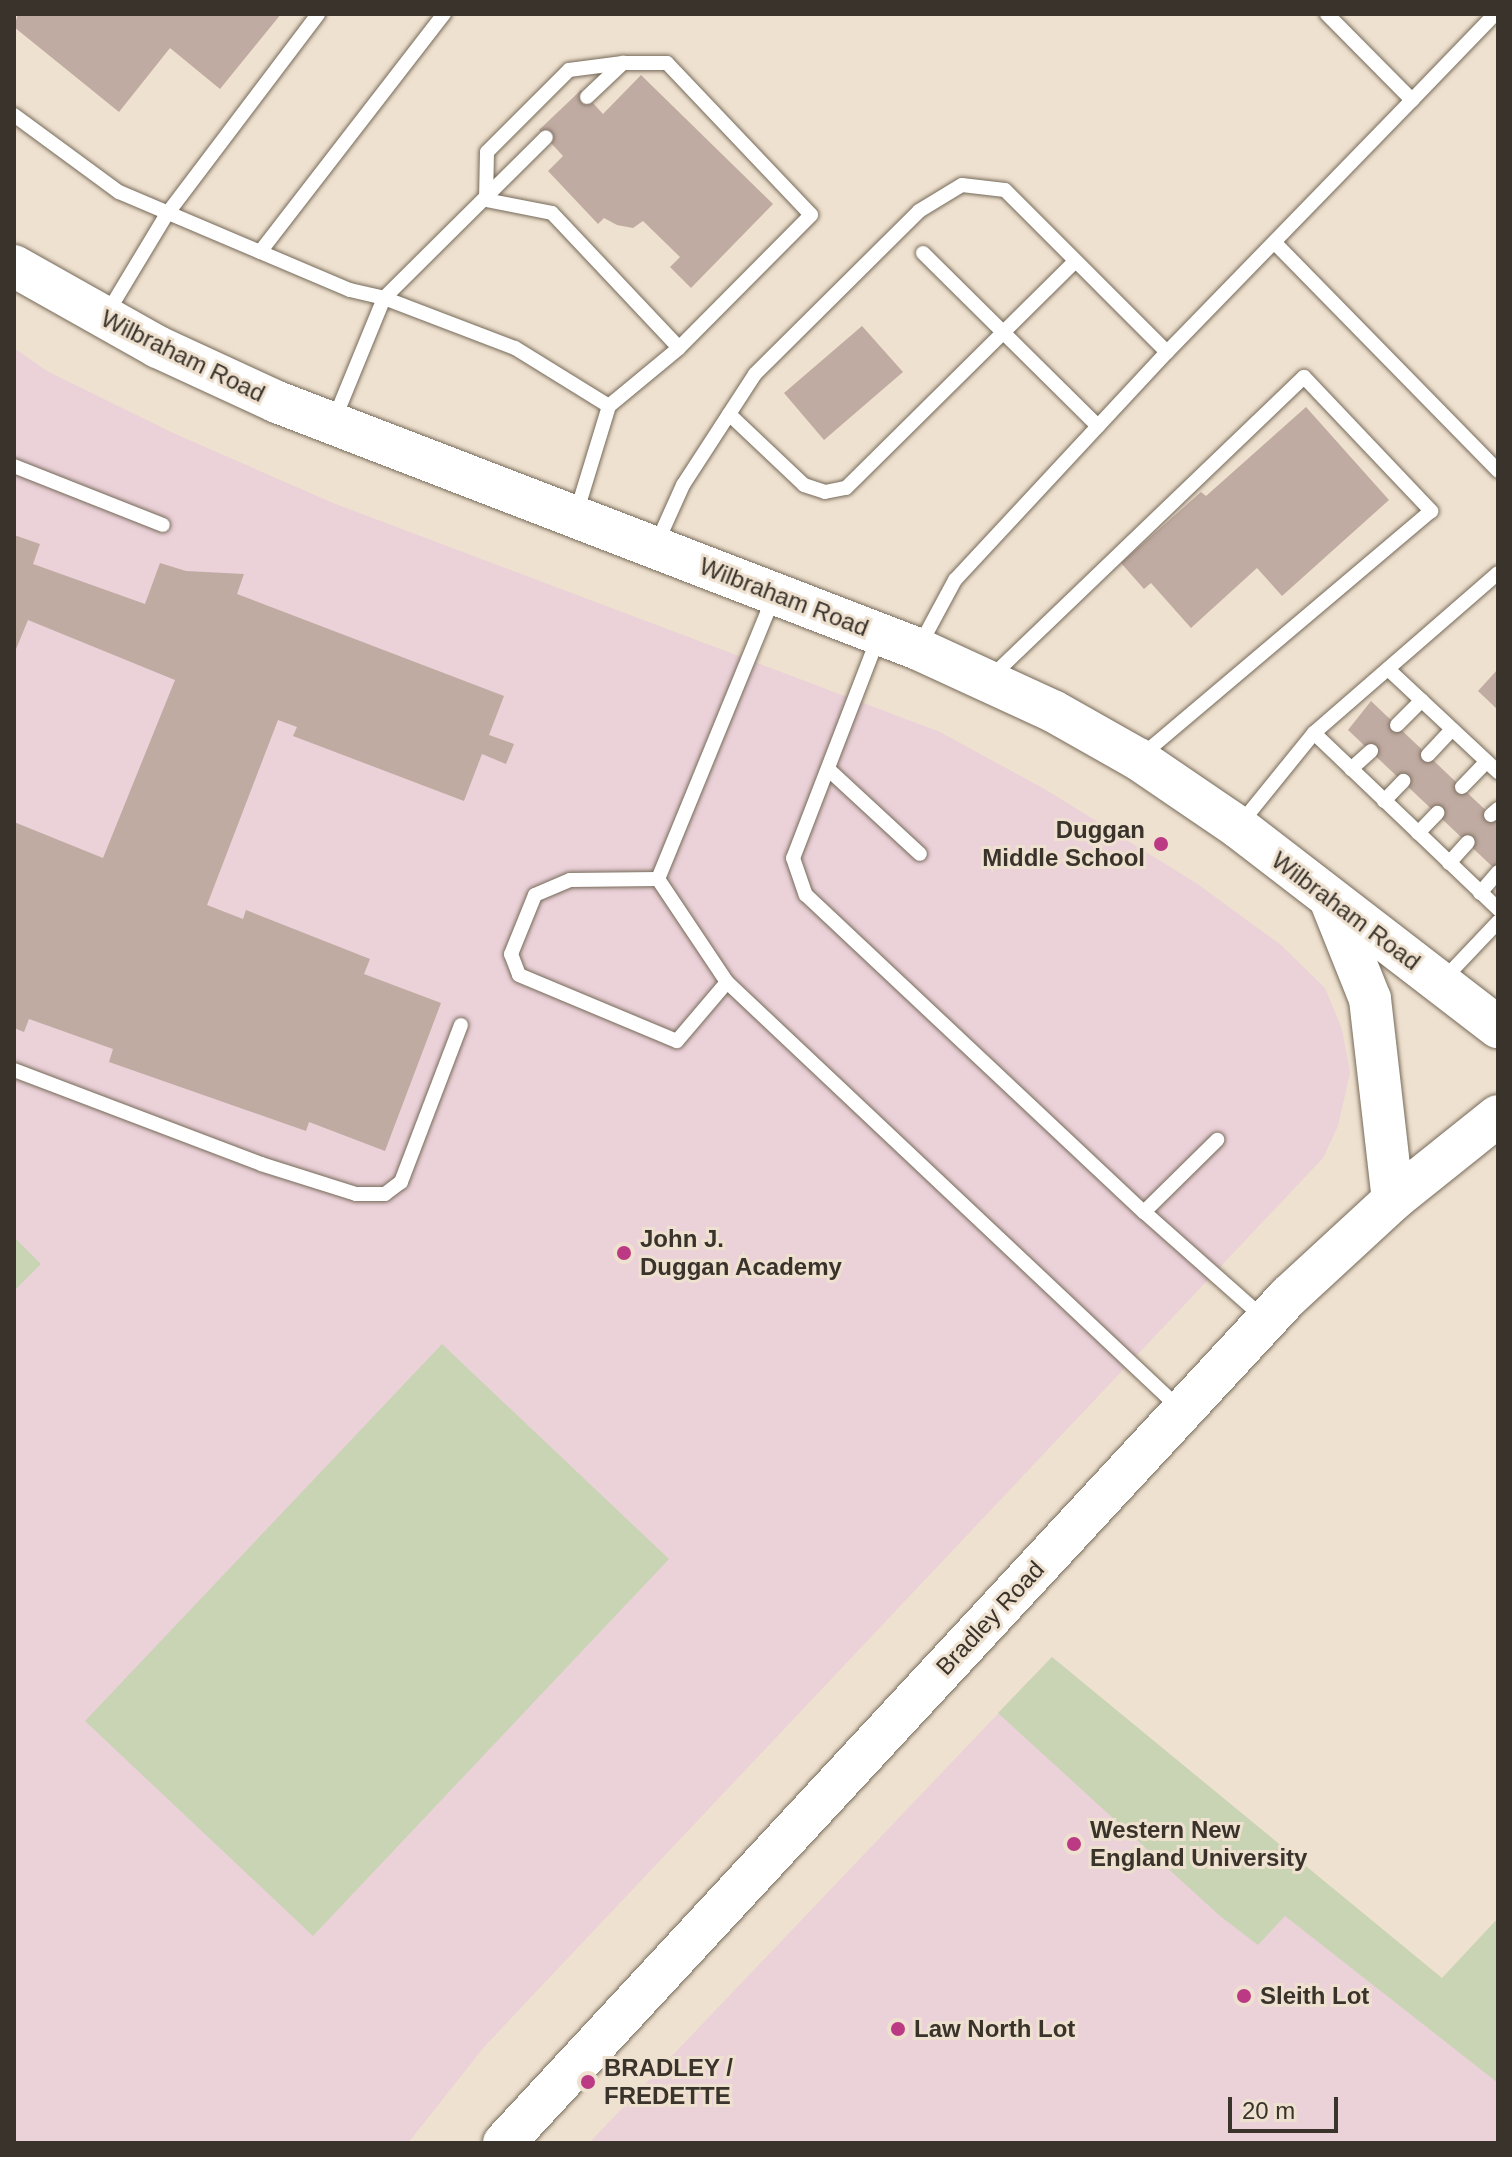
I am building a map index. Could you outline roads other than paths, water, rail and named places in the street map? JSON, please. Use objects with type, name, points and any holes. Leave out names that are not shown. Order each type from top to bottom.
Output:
[{"type":"main road","name":"Wilbraham Road","points":[[14,266],[103,319],[206,370],[333,424],[918,649],[1053,711],[1138,759],[1238,827],[1498,1027]]},
{"type":"main road","points":[[1330,899],[1370,999],[1393,1200]]},
{"type":"main road","name":"Bradley Road","points":[[516,2139],[1266,1320],[1393,1200],[1498,1116]]},
{"type":"lane","points":[[103,319],[167,214],[318,14]]},
{"type":"lane","points":[[260,252],[444,14]]},
{"type":"lane","points":[[1327,14],[1412,100]]},
{"type":"lane","points":[[918,649],[955,580],[1167,352],[1495,14]]},
{"type":"lane","points":[[587,97],[623,63]]},
{"type":"lane","points":[[486,200],[487,152],[569,70],[623,63],[667,63],[811,215],[679,348],[609,406],[575,518]]},
{"type":"lane","points":[[14,115],[119,192],[350,290],[384,298],[515,348],[609,406]]},
{"type":"lane","points":[[333,424],[384,298],[546,137]]},
{"type":"lane","points":[[655,548],[683,485],[755,374],[919,211],[962,185],[1005,190],[1167,352]]},
{"type":"lane","points":[[486,200],[552,213],[679,348]]},
{"type":"lane","points":[[1275,243],[1498,471]]},
{"type":"lane","points":[[923,253],[1098,426]]},
{"type":"lane","points":[[729,414],[804,485],[825,492],[846,488],[1075,261]]},
{"type":"lane","points":[[988,680],[1304,377],[1431,511],[1138,759]]},
{"type":"lane","points":[[14,466],[163,525]]},
{"type":"lane","points":[[1238,827],[1314,733],[1498,573]]},
{"type":"lane","points":[[658,879],[775,594]]},
{"type":"lane","points":[[880,634],[793,858],[806,895],[1144,1212],[1266,1320]]},
{"type":"lane","points":[[1388,669],[1498,772]]},
{"type":"lane","points":[[1397,725],[1422,700]]},
{"type":"lane","points":[[1428,755],[1452,729]]},
{"type":"lane","points":[[1314,733],[1498,909]]},
{"type":"lane","points":[[1351,769],[1371,751]]},
{"type":"lane","points":[[1462,787],[1486,762]]},
{"type":"lane","points":[[828,769],[920,854]]},
{"type":"lane","points":[[1384,801],[1403,781]]},
{"type":"lane","points":[[1418,833],[1437,813]]},
{"type":"lane","points":[[1449,863],[1468,842]]},
{"type":"lane","points":[[1480,893],[1498,872]]},
{"type":"lane","points":[[658,879],[570,880],[535,895],[511,954],[519,975],[677,1041],[727,982]]},
{"type":"lane","points":[[658,879],[727,982],[1182,1411]]},
{"type":"lane","points":[[1441,982],[1498,922]]},
{"type":"lane","points":[[14,1070],[261,1164],[356,1194],[385,1194],[401,1182],[461,1025]]},
{"type":"lane","points":[[1144,1212],[1217,1140]]},
{"type":"place","name":"Duggan Middle School","points":[[1161,844]]},
{"type":"place","name":"John J. Duggan Academy","points":[[624,1253]]},
{"type":"place","name":"Western New England University","points":[[1074,1844]]},
{"type":"place","name":"Sleith Lot","points":[[1244,1996]]},
{"type":"place","name":"Law North Lot","points":[[898,2029]]},
{"type":"place","name":"BRADLEY / FREDETTE","points":[[588,2082]]}]
